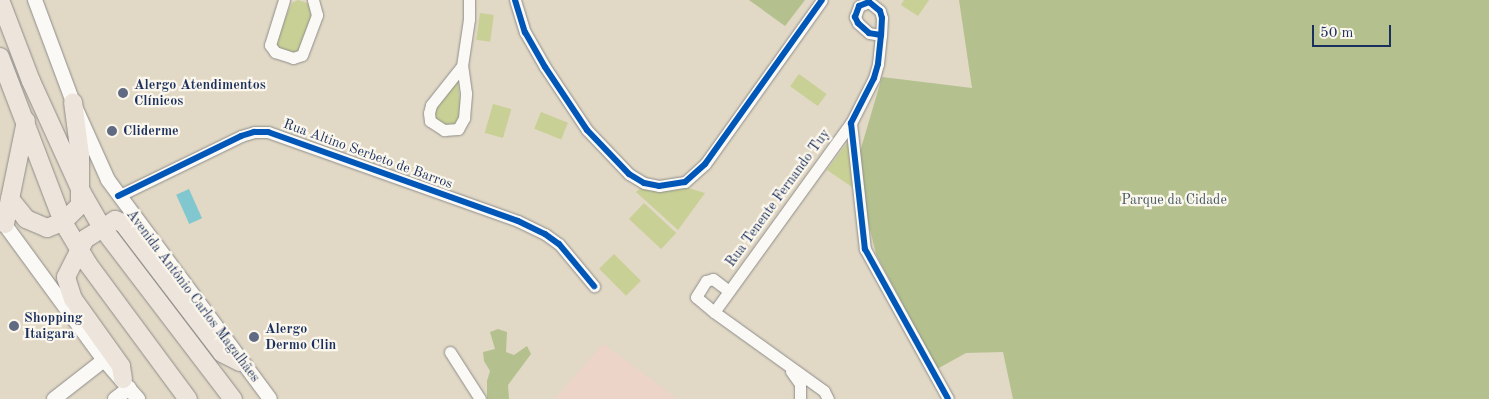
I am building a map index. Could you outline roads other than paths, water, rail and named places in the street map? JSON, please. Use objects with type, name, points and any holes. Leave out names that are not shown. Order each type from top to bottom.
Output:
[{"type":"main road","points":[[0,0],[31,81],[82,193],[101,226],[234,399]]},
{"type":"main road","points":[[0,57],[63,222],[78,249],[188,399]]},
{"type":"main road","points":[[10,199],[16,210],[38,226],[47,228],[63,222],[80,206],[82,193],[73,102]]},
{"type":"main road","points":[[2,221],[10,199],[26,121]]},
{"type":"main road","points":[[130,389],[121,366],[67,288],[68,269],[78,249],[101,226],[115,220],[123,223],[222,352],[240,362]]},
{"type":"street","name":"Avenida Antônio Carlos Magalhães","points":[[35,0],[73,102],[118,196],[240,362],[270,399]]},
{"type":"street","points":[[284,0],[270,45],[275,52],[293,58],[302,55],[317,15],[313,0]]},
{"type":"street","points":[[462,66],[431,105],[430,121],[444,130],[458,129],[464,118],[466,93],[462,66],[469,19],[468,0]]},
{"type":"street","points":[[515,0],[525,32],[545,67],[587,130],[629,174],[644,183],[659,186],[685,182],[705,164],[822,0]]},
{"type":"street","name":"Rua Tenente Fernando Tuy","points":[[714,312],[851,123],[874,78],[881,35]]},
{"type":"street","points":[[851,123],[865,249],[948,399]]},
{"type":"street","name":"Rua Altino Serbeto de Barros","points":[[118,196],[241,136],[268,132],[531,227],[559,244],[594,286]]},
{"type":"street","points":[[2,221],[104,360],[130,389],[115,399]]},
{"type":"street","points":[[729,291],[713,279],[706,281],[696,297],[788,368],[824,391],[828,399]]},
{"type":"street","points":[[450,352],[480,399]]},
{"type":"street","points":[[54,399],[104,360]]},
{"type":"street","points":[[788,368],[800,384],[800,399]]},
{"type":"water","points":[[189,189],[202,218],[189,224],[176,195]]},
{"type":"place","name":"Alergo Atendimentos Clínicos","points":[[123,93]]},
{"type":"place","name":"Cliderme","points":[[112,131]]},
{"type":"place","name":"Shopping Itaigara","points":[[14,326]]},
{"type":"place","name":"Alergo Dermo Clin","points":[[254,337]]},
{"type":"park label","name":"Parque da Cidade","points":[[1174,200]]}]
